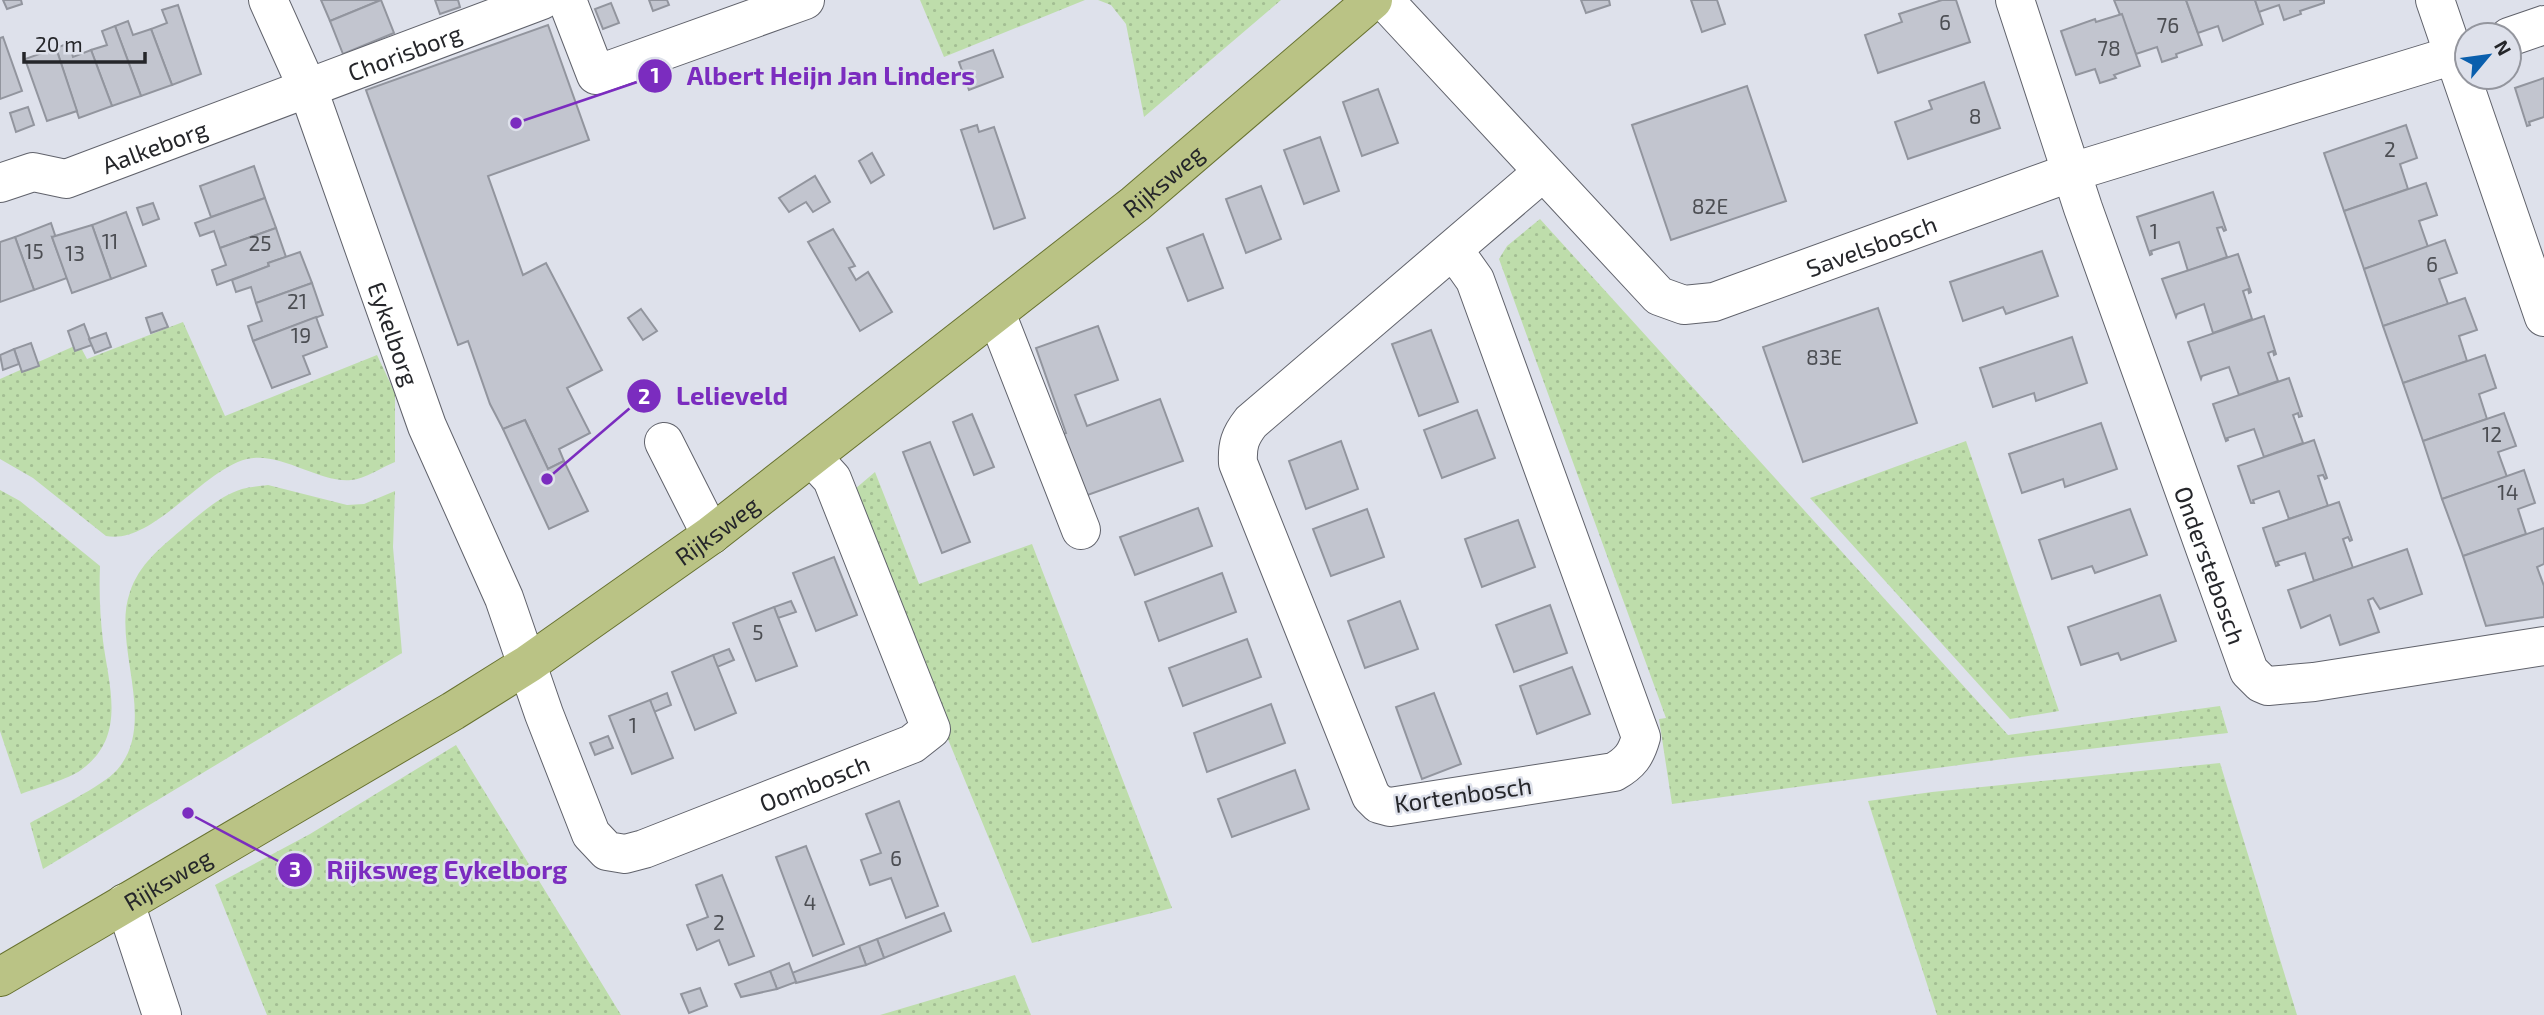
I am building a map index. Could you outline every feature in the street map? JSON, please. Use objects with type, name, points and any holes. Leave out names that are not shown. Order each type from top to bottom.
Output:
[{"type":"main road","name":"Rijksweg","points":[[0,977],[453,711],[527,664],[711,535],[1135,204],[1373,0]]},
{"type":"street","name":"Eykelborg","points":[[268,0],[307,89],[427,426],[503,598],[527,664]]},
{"type":"street","name":"Chorisborg","points":[[307,89],[542,0]]},
{"type":"street","points":[[567,0],[596,75],[805,0]]},
{"type":"street","name":"Savelsbosch","points":[[1384,0],[1659,296],[1684,305],[1714,302],[2073,172],[2453,55]]},
{"type":"street","name":"Onderstebosch","points":[[2015,0],[2245,663],[2253,677],[2268,686],[2314,682],[2544,646]]},
{"type":"street","points":[[2435,0],[2453,37]]},
{"type":"street","points":[[2523,32],[2544,25]]},
{"type":"street","name":"Aalkeborg","points":[[0,183],[33,172],[66,179],[307,89]]},
{"type":"street","points":[[2473,91],[2544,317]]},
{"type":"street","name":"Kortenbosch","points":[[1453,249],[1475,281],[1641,737],[1637,753],[1628,764],[1614,772],[1390,807],[1379,804],[1371,796],[1238,463],[1240,435],[1251,422],[1453,249],[1543,172]]},
{"type":"street","points":[[996,313],[1081,530]]},
{"type":"street","points":[[664,442],[711,535]]},
{"type":"street","name":"Oombosch","points":[[527,664],[591,834],[607,851],[625,854],[644,849],[912,744],[931,729],[832,479],[812,457]]},
{"type":"street","points":[[125,903],[162,1015]]},
{"type":"green space","points":[[920,0],[1085,0],[944,57]]},
{"type":"green space","points":[[1098,0],[1281,0],[1144,117],[1126,24],[1111,5]]},
{"type":"green space","points":[[1540,219],[2008,735],[2220,706],[2228,733],[2011,758],[1672,804],[1659,719],[1666,718],[1499,259],[1507,246]]},
{"type":"green space","points":[[183,322],[225,416],[377,355],[395,393],[395,462],[356,479],[339,480],[273,459],[247,459],[213,477],[142,529],[124,536],[106,536],[33,478],[0,459],[0,379],[79,344],[87,359]]},
{"type":"green space","points":[[1966,441],[2059,711],[2010,719],[1810,498]]},
{"type":"green space","points":[[875,472],[919,584],[1032,544],[1172,908],[1032,943],[891,601],[842,500]]},
{"type":"green space","points":[[268,485],[347,505],[364,504],[395,491],[393,547],[402,653],[43,869],[30,823],[89,791],[110,776],[129,751],[135,706],[126,635],[126,613],[134,582],[150,558],[217,501],[242,489]]},
{"type":"green space","points":[[0,490],[20,501],[100,566],[101,622],[111,693],[110,727],[105,742],[95,757],[76,773],[21,794],[0,731]]},
{"type":"green space","points":[[456,745],[621,1015],[267,1015],[215,885],[310,834]]},
{"type":"green space","points":[[2220,763],[2297,1015],[1937,1015],[1868,801]]},
{"type":"green space","points":[[1015,975],[1031,1015],[880,1015]]},
{"type":"building","points":[[3,0],[21,0],[22,4],[7,9]]},
{"type":"building","points":[[321,0],[381,0],[330,21]]},
{"type":"building","points":[[381,0],[394,33],[343,54],[330,21]]},
{"type":"building","points":[[435,0],[458,0],[460,7],[440,14]]},
{"type":"building","points":[[649,0],[667,0],[669,5],[653,11]]},
{"type":"building","points":[[1581,0],[1609,0],[1610,5],[1586,13]]},
{"type":"building","points":[[1691,0],[1717,0],[1725,24],[1702,32]]},
{"type":"building","points":[[1942,0],[1956,0],[1970,42],[1878,73],[1865,35],[1902,22],[1899,14]]},
{"type":"building","points":[[2114,0],[2186,0],[2202,45],[2162,62],[2157,47],[2136,54]]},
{"type":"building","points":[[2186,0],[2255,0],[2263,24],[2223,41],[2218,26],[2198,33]]},
{"type":"building","points":[[2255,0],[2324,0],[2324,3],[2284,20],[2279,5],[2259,12]]},
{"type":"building","points":[[611,3],[619,23],[603,29],[595,9]]},
{"type":"building","points":[[178,5],[201,74],[172,85],[151,29],[167,23],[162,10]]},
{"type":"building","points":[[2122,14],[2140,66],[2100,83],[2095,69],[2076,75],[2061,31],[2095,19],[2096,22]]},
{"type":"building","points":[[128,21],[133,35],[151,29],[172,85],[141,96],[115,26]]},
{"type":"building","points":[[548,25],[589,140],[488,176],[523,275],[546,263],[602,370],[567,388],[590,433],[559,449],[564,461],[548,469],[525,420],[503,429],[490,404],[468,341],[458,345],[366,90]]},
{"type":"building","points":[[115,26],[141,96],[112,106],[91,50],[107,45],[102,31]]},
{"type":"building","points":[[3,37],[22,91],[0,99],[0,38]]},
{"type":"building","points":[[69,43],[73,57],[91,50],[112,106],[79,118],[56,48]]},
{"type":"building","points":[[56,48],[77,111],[47,121],[25,59]]},
{"type":"building","points":[[993,50],[1003,77],[969,90],[959,62]]},
{"type":"building","points":[[2544,78],[2544,117],[2529,122],[2530,125],[2527,126],[2516,91],[2523,91],[2523,85]]},
{"type":"building","points":[[1984,82],[2000,128],[1908,159],[1895,122],[1932,109],[1929,101]]},
{"type":"building","points":[[1747,86],[1786,201],[1671,240],[1632,125]]},
{"type":"building","points":[[1378,89],[1398,143],[1362,156],[1343,102]]},
{"type":"building","points":[[28,107],[34,125],[16,132],[10,113]]},
{"type":"building","points":[[977,125],[979,132],[994,127],[1025,218],[994,229],[961,130]]},
{"type":"building","points":[[2406,125],[2417,158],[2400,164],[2408,189],[2344,211],[2324,153]]},
{"type":"building","points":[[1320,137],[1339,191],[1304,204],[1284,150]]},
{"type":"building","points":[[872,153],[884,175],[871,183],[859,161]]},
{"type":"building","points":[[254,166],[265,198],[211,217],[200,186]]},
{"type":"building","points":[[815,176],[830,202],[813,212],[806,202],[789,212],[779,198]]},
{"type":"building","points":[[2426,183],[2437,215],[2419,221],[2428,247],[2364,269],[2344,211]]},
{"type":"building","points":[[1261,186],[1281,239],[1246,253],[1226,199]]},
{"type":"building","points":[[2213,192],[2226,230],[2217,228],[2227,257],[2188,271],[2179,242],[2151,251],[2150,255],[2137,217]]},
{"type":"building","points":[[265,198],[276,228],[220,248],[214,231],[200,236],[195,223]]},
{"type":"building","points":[[153,203],[159,219],[143,225],[137,208]]},
{"type":"building","points":[[126,212],[146,266],[111,279],[92,225]]},
{"type":"building","points":[[51,223],[56,238],[52,237],[67,278],[34,290],[15,237]]},
{"type":"building","points":[[92,225],[111,279],[72,293],[52,237]]},
{"type":"building","points":[[276,228],[286,257],[217,285],[212,270],[226,265],[220,248]]},
{"type":"building","points":[[833,229],[855,266],[849,268],[856,280],[868,272],[892,312],[860,331],[808,242]]},
{"type":"building","points":[[1203,234],[1223,288],[1188,301],[1167,248]]},
{"type":"building","points":[[15,237],[34,290],[0,302],[0,242]]},
{"type":"building","points":[[2445,240],[2457,273],[2439,279],[2448,304],[2383,326],[2364,269]]},
{"type":"building","points":[[2042,251],[2058,296],[2006,314],[2003,307],[1963,321],[1950,282]]},
{"type":"building","points":[[300,252],[312,283],[256,303],[251,287],[236,292],[232,280]]},
{"type":"building","points":[[2238,254],[2251,292],[2249,293],[2248,289],[2243,291],[2252,319],[2213,333],[2204,304],[2177,314],[2176,317],[2162,279]]},
{"type":"building","points":[[312,283],[323,315],[253,341],[248,326],[262,321],[256,303]]},
{"type":"building","points":[[2465,298],[2477,330],[2459,336],[2467,361],[2403,383],[2383,326]]},
{"type":"building","points":[[1878,308],[1917,423],[1803,462],[1763,347]]},
{"type":"building","points":[[641,309],[657,331],[643,340],[628,318]]},
{"type":"building","points":[[162,313],[168,327],[151,333],[146,318]]},
{"type":"building","points":[[2264,316],[2276,354],[2274,355],[2273,351],[2268,353],[2278,381],[2239,395],[2229,367],[2202,376],[2201,379],[2188,342]]},
{"type":"building","points":[[316,317],[327,347],[303,356],[310,374],[272,388],[253,341]]},
{"type":"building","points":[[84,324],[92,345],[75,351],[68,331]]},
{"type":"building","points":[[1098,326],[1118,380],[1075,395],[1087,426],[1160,399],[1183,461],[1082,497],[1059,435],[1066,433],[1036,348]]},
{"type":"building","points":[[1431,330],[1458,402],[1419,416],[1392,344]]},
{"type":"building","points":[[106,333],[111,347],[95,353],[89,339]]},
{"type":"building","points":[[2072,337],[2087,383],[2036,401],[2034,393],[1993,407],[1980,368]]},
{"type":"building","points":[[31,343],[39,366],[22,372],[14,349]]},
{"type":"building","points":[[14,349],[19,364],[3,370],[0,355]]},
{"type":"building","points":[[2485,355],[2496,388],[2479,394],[2487,419],[2423,441],[2403,383]]},
{"type":"building","points":[[2289,378],[2302,416],[2299,417],[2298,413],[2293,415],[2303,443],[2264,457],[2254,429],[2227,438],[2226,441],[2213,404]]},
{"type":"building","points":[[1477,410],[1495,458],[1442,478],[1424,430]]},
{"type":"building","points":[[2504,413],[2516,446],[2498,452],[2507,477],[2442,499],[2423,441]]},
{"type":"building","points":[[972,414],[994,467],[974,475],[953,422]]},
{"type":"building","points":[[525,420],[548,469],[564,461],[588,511],[549,529],[503,429]]},
{"type":"building","points":[[2101,423],[2117,469],[2065,487],[2063,479],[2022,493],[2009,454]]},
{"type":"building","points":[[2314,440],[2327,478],[2318,476],[2328,506],[2289,519],[2279,491],[2251,503],[2238,466]]},
{"type":"building","points":[[1341,441],[1358,489],[1306,509],[1289,461]]},
{"type":"building","points":[[930,442],[970,542],[942,553],[903,452]]},
{"type":"building","points":[[2524,470],[2535,503],[2518,509],[2526,534],[2463,556],[2442,499]]},
{"type":"building","points":[[2339,502],[2352,540],[2348,537],[2343,539],[2353,568],[2314,581],[2305,553],[2277,562],[2279,565],[2276,566],[2263,528]]},
{"type":"building","points":[[1198,508],[1212,546],[1135,575],[1120,537]]},
{"type":"building","points":[[1367,509],[1384,557],[1331,576],[1313,529]]},
{"type":"building","points":[[2130,509],[2147,555],[2095,573],[2092,566],[2052,579],[2039,540]]},
{"type":"building","points":[[1518,520],[1535,567],[1482,587],[1465,539]]},
{"type":"building","points":[[2544,528],[2544,564],[2537,567],[2544,586],[2544,617],[2486,626],[2463,556]]},
{"type":"building","points":[[2407,549],[2422,594],[2380,609],[2373,598],[2368,600],[2379,632],[2340,645],[2330,615],[2301,628],[2288,590]]},
{"type":"building","points":[[834,557],[857,615],[816,631],[793,573]]},
{"type":"building","points":[[1222,573],[1236,612],[1159,641],[1145,602]]},
{"type":"building","points":[[2160,595],[2176,641],[2121,660],[2118,653],[2081,665],[2068,627]]},
{"type":"building","points":[[791,601],[796,612],[778,618],[774,607]]},
{"type":"building","points":[[1400,601],[1418,649],[1365,668],[1348,621]]},
{"type":"building","points":[[1550,605],[1567,653],[1514,672],[1496,625]]},
{"type":"building","points":[[774,607],[797,666],[756,681],[733,623]]},
{"type":"building","points":[[1247,639],[1261,677],[1183,706],[1169,668]]},
{"type":"building","points":[[729,649],[734,660],[717,667],[713,655]]},
{"type":"building","points":[[713,655],[736,713],[695,730],[672,672]]},
{"type":"building","points":[[1572,667],[1590,714],[1537,734],[1520,686]]},
{"type":"building","points":[[667,693],[671,705],[654,712],[650,700]]},
{"type":"building","points":[[1434,693],[1461,764],[1422,779],[1396,707]]},
{"type":"building","points":[[650,700],[673,758],[632,774],[609,716]]},
{"type":"building","points":[[1271,704],[1285,743],[1207,772],[1194,733]]},
{"type":"building","points":[[608,736],[613,748],[595,755],[590,743]]},
{"type":"building","points":[[1295,770],[1309,809],[1232,837],[1218,799]]},
{"type":"building","points":[[899,801],[938,906],[906,918],[891,878],[870,885],[861,860],[881,853],[866,814]]},
{"type":"building","points":[[806,846],[844,944],[813,956],[776,857]]},
{"type":"building","points":[[722,875],[754,956],[729,965],[719,940],[697,950],[687,925],[708,917],[696,885]]},
{"type":"building","points":[[944,913],[951,931],[884,958],[877,939]]},
{"type":"building","points":[[877,939],[884,958],[866,965],[859,946]]},
{"type":"building","points":[[859,946],[866,965],[796,983],[792,973]]},
{"type":"building","points":[[789,963],[796,982],[777,989],[770,971]]},
{"type":"building","points":[[770,971],[777,989],[741,997],[735,984]]},
{"type":"building","points":[[700,988],[707,1006],[689,1013],[681,994]]},
{"type":"place","name":"Albert Heijn Jan Linders","points":[[516,123]]},
{"type":"place","name":"Lelieveld","points":[[547,479]]},
{"type":"place","name":"Rijksweg Eykelborg","points":[[188,813]]}]
